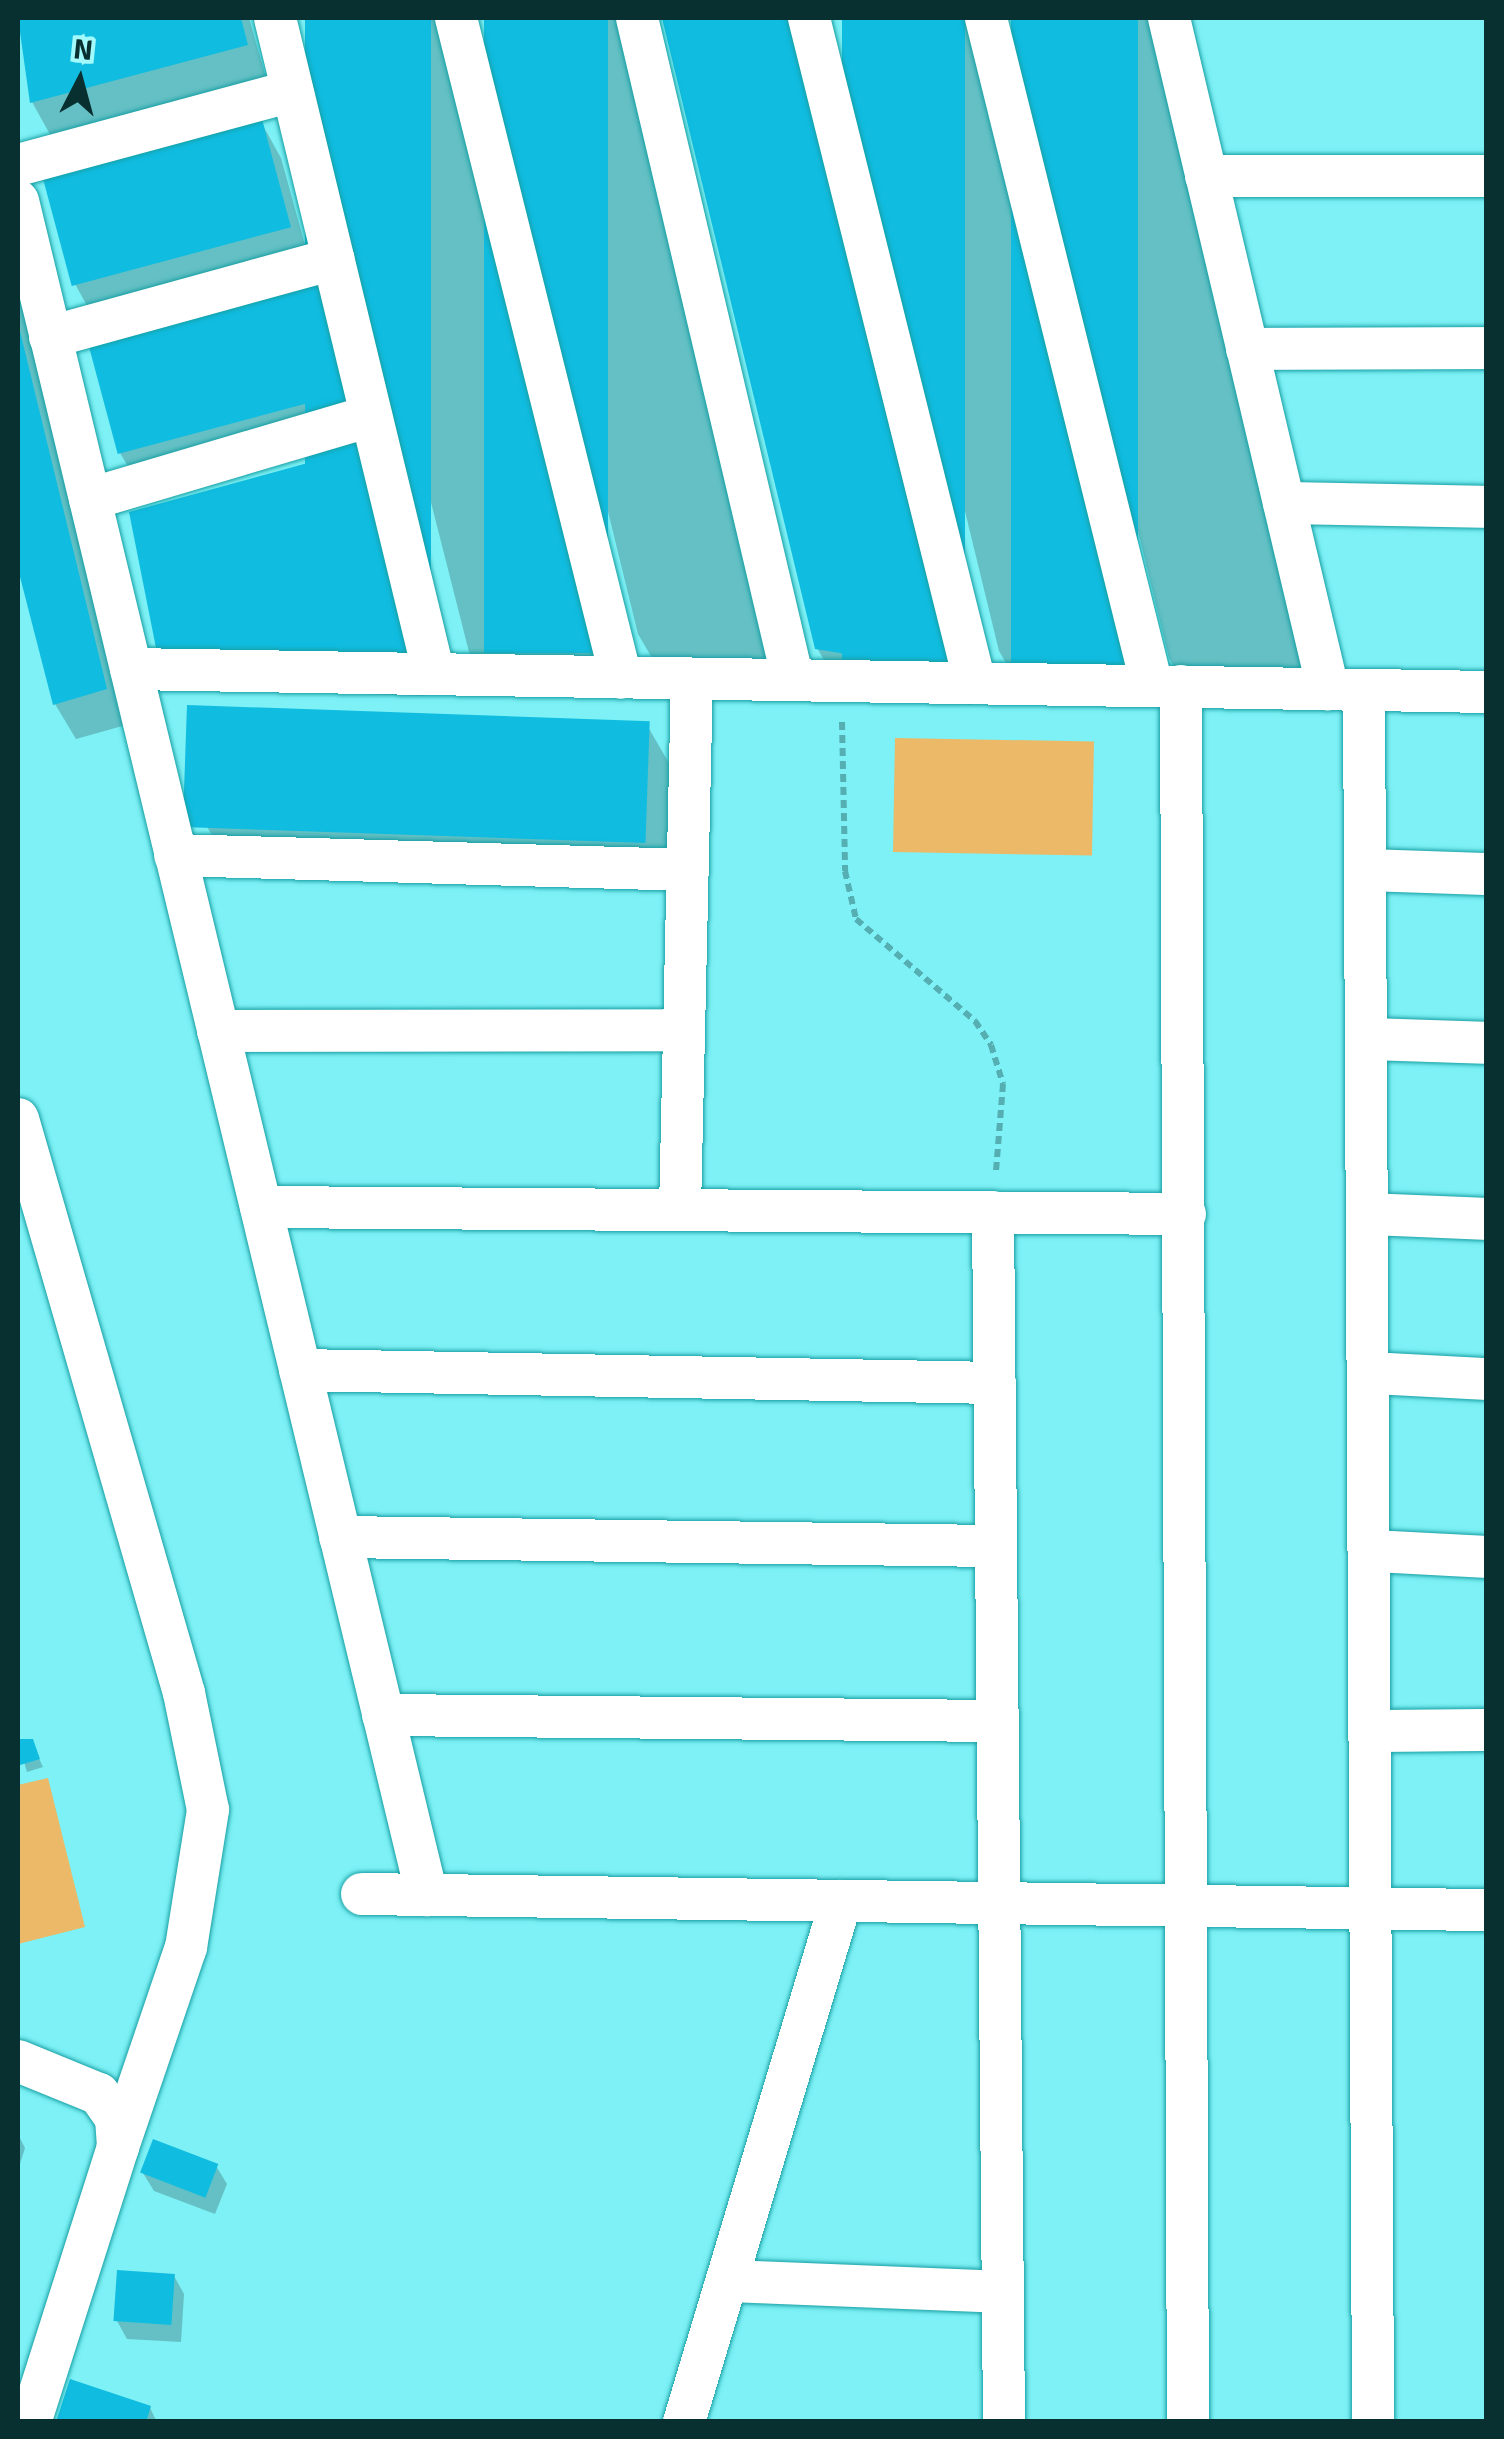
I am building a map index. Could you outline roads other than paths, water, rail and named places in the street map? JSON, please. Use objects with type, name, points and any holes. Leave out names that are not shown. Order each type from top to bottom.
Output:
[{"type":"street","points":[[275,18],[434,674]]},
{"type":"street","points":[[456,18],[621,678]]},
{"type":"street","points":[[636,18],[793,680]]},
{"type":"street","points":[[810,18],[974,683]]},
{"type":"street","points":[[986,18],[1166,686],[1185,1214],[1188,2422]]},
{"type":"street","points":[[1169,18],[1284,504],[1346,689],[1366,870],[1376,1908],[1374,2422]]},
{"type":"street","points":[[18,165],[292,90]]},
{"type":"street","points":[[1206,176],[1486,176]]},
{"type":"street","points":[[18,201],[427,1895]]},
{"type":"street","points":[[50,337],[333,259]]},
{"type":"street","points":[[1247,349],[1486,348]]},
{"type":"street","points":[[90,500],[371,416]]},
{"type":"street","points":[[1284,504],[1486,507]]},
{"type":"street","points":[[131,669],[1486,692]]},
{"type":"street","points":[[680,1210],[692,678]]},
{"type":"street","points":[[175,855],[688,870]]},
{"type":"street","points":[[1366,870],[1486,874]]},
{"type":"street","points":[[218,1031],[684,1030]]},
{"type":"street","points":[[1368,1040],[1486,1043]]},
{"type":"street","points":[[18,1119],[184,1692],[208,1810],[186,1948],[30,2422]]},
{"type":"street","points":[[261,1207],[1185,1214]]},
{"type":"street","points":[[993,1212],[1004,2422]]},
{"type":"street","points":[[1370,1214],[1486,1219]]},
{"type":"street","points":[[300,1370],[994,1383]]},
{"type":"street","points":[[1372,1373],[1486,1379]]},
{"type":"street","points":[[340,1537],[996,1546]]},
{"type":"street","points":[[1373,1552],[1486,1557]]},
{"type":"street","points":[[383,1715],[998,1721]]},
{"type":"street","points":[[1375,1732],[1486,1730]]},
{"type":"street","points":[[362,1894],[1486,1910]]},
{"type":"street","points":[[684,2422],[732,2281],[842,1901]]},
{"type":"street","points":[[18,2060],[99,2094],[116,2118],[118,2148]]},
{"type":"street","points":[[732,2281],[1003,2292]]}]
